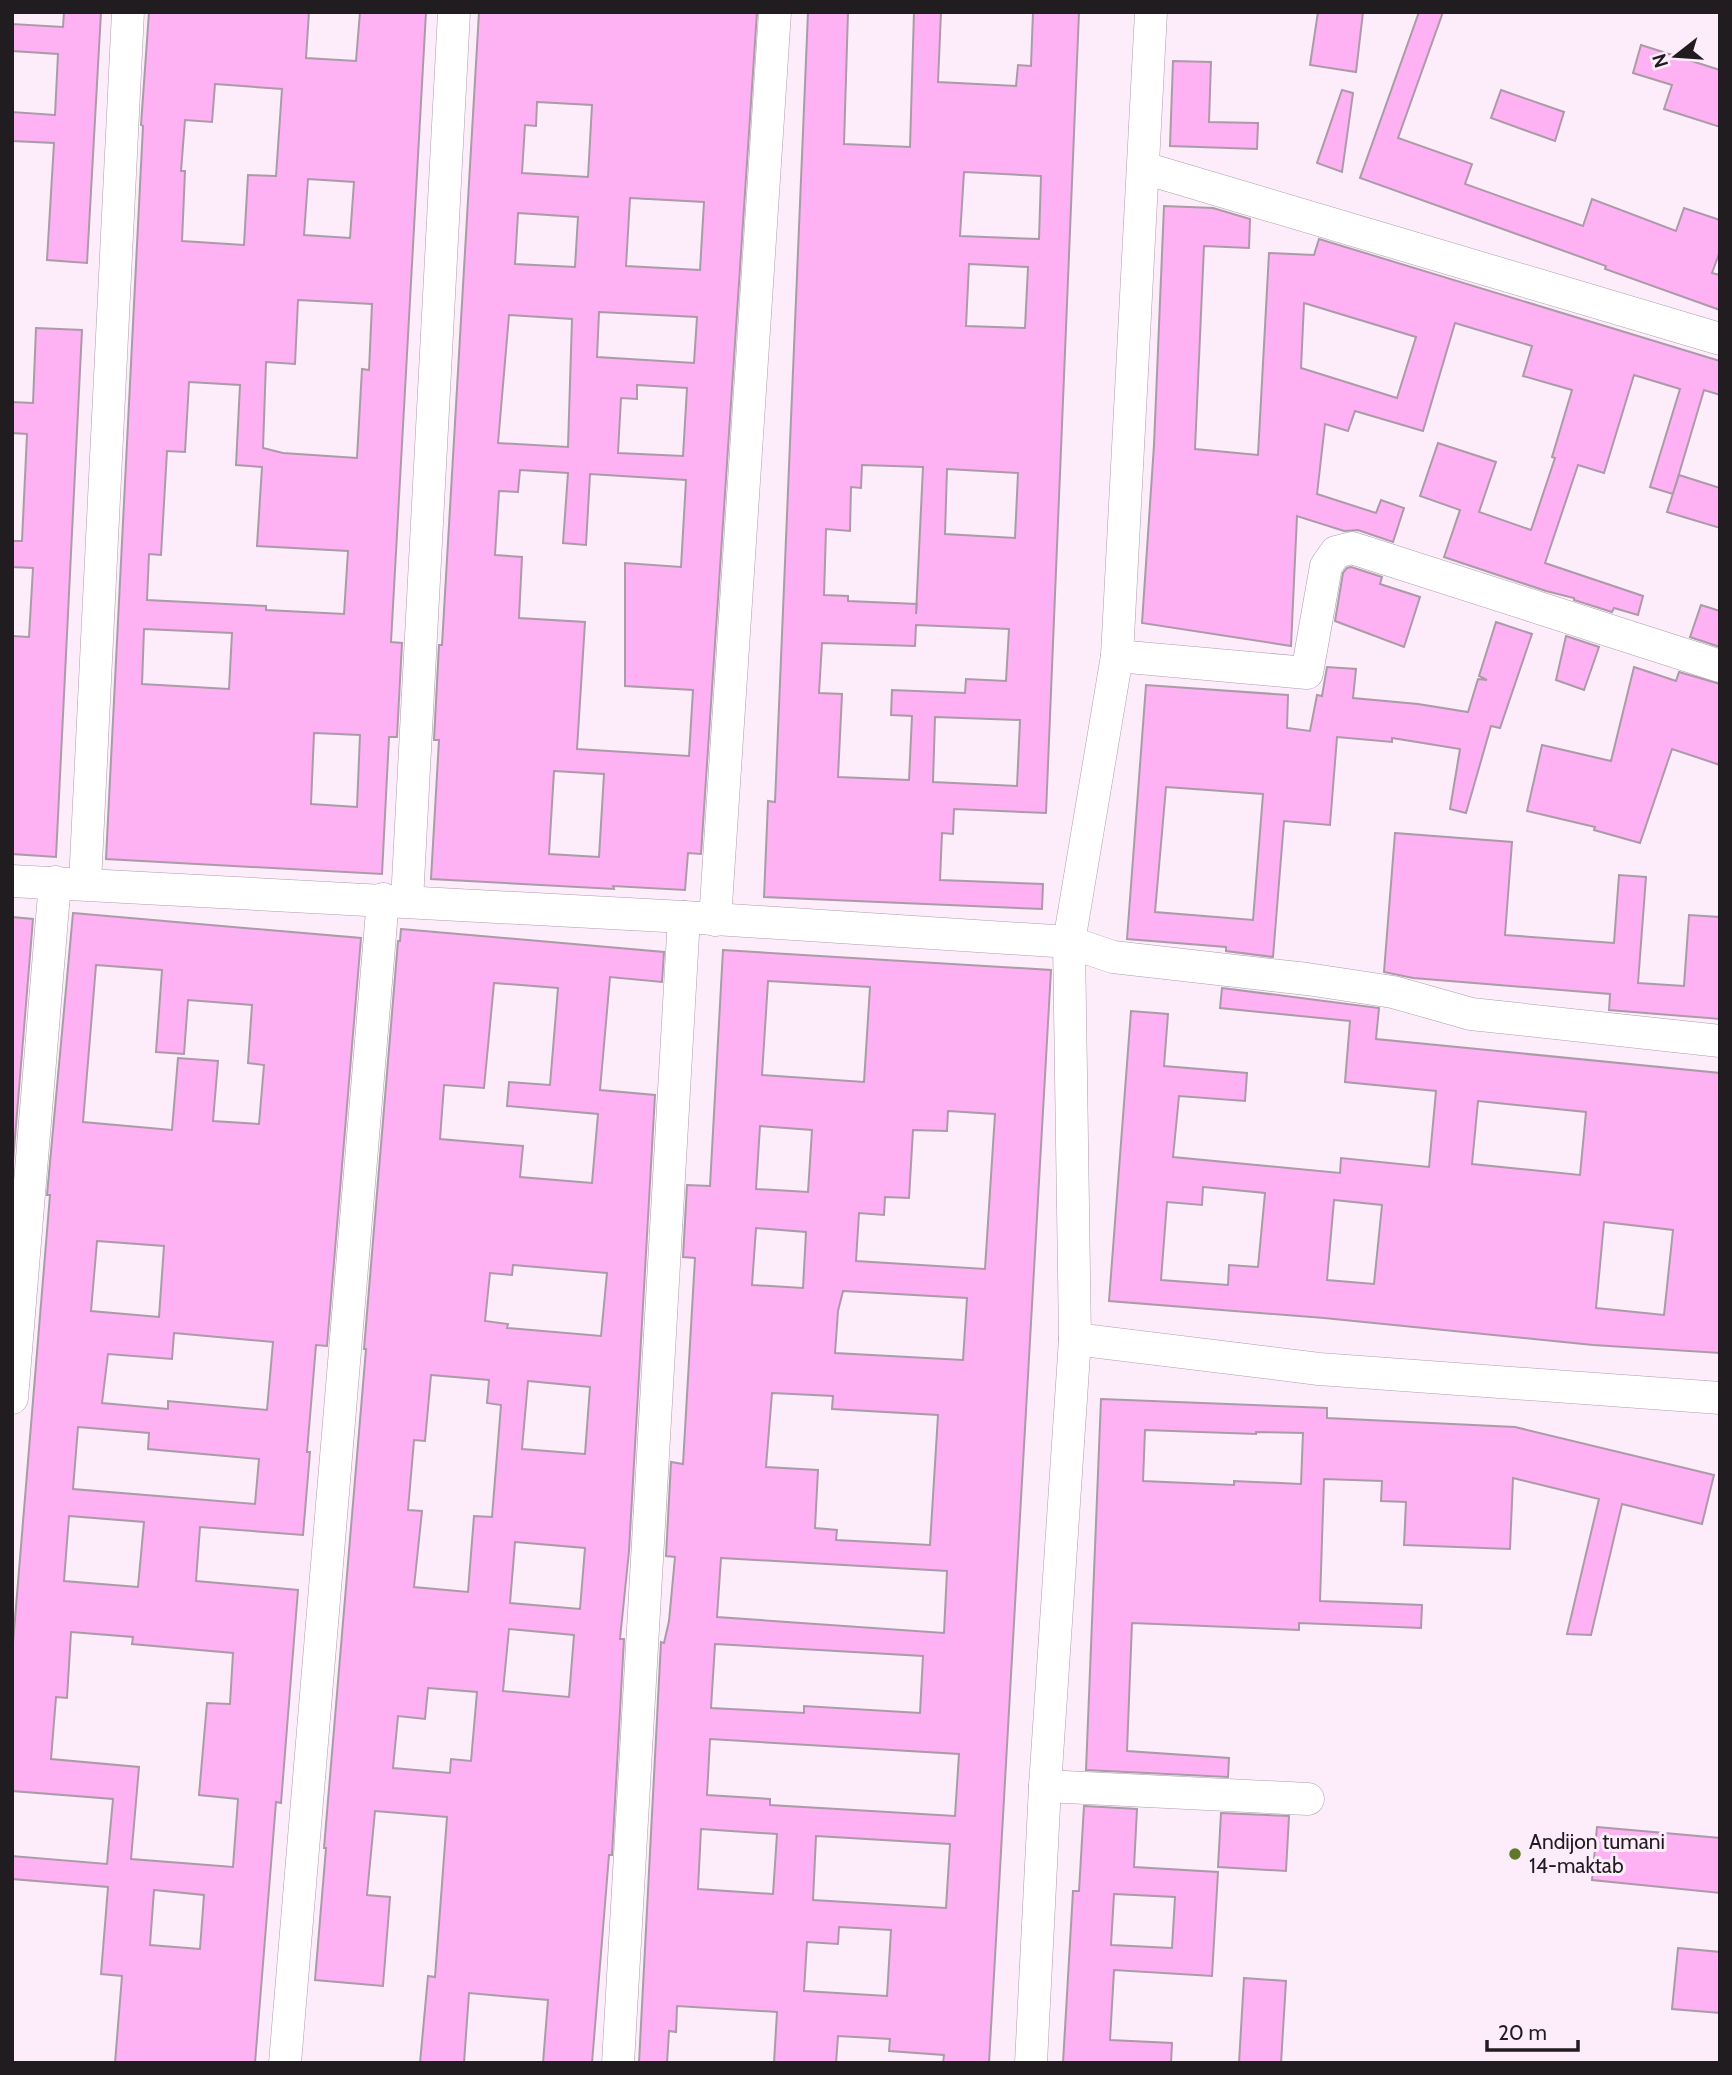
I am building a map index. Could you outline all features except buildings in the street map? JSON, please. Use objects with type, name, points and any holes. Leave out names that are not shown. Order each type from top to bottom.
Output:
[{"type":"street","points":[[12,1398],[70,883],[128,12]]},
{"type":"street","points":[[285,2063],[395,900],[454,12]]},
{"type":"street","points":[[618,2063],[699,918],[775,12]]},
{"type":"street","points":[[1031,2063],[1045,1786],[1075,1339],[1069,942],[1117,656],[1151,12]]},
{"type":"street","points":[[1144,168],[1720,339]]},
{"type":"street","points":[[1117,656],[1307,673],[1326,566],[1336,552],[1352,548],[1720,666]]},
{"type":"street","points":[[12,881],[395,900],[1069,942],[1113,957],[1307,979],[1393,992],[1471,1014],[1720,1041]]},
{"type":"street","points":[[1075,1339],[1319,1370],[1720,1398]]},
{"type":"street","points":[[1045,1786],[1308,1799]]},
{"type":"place","name":"Andijon tumani 14-maktab","points":[[1515,1854]]}]
